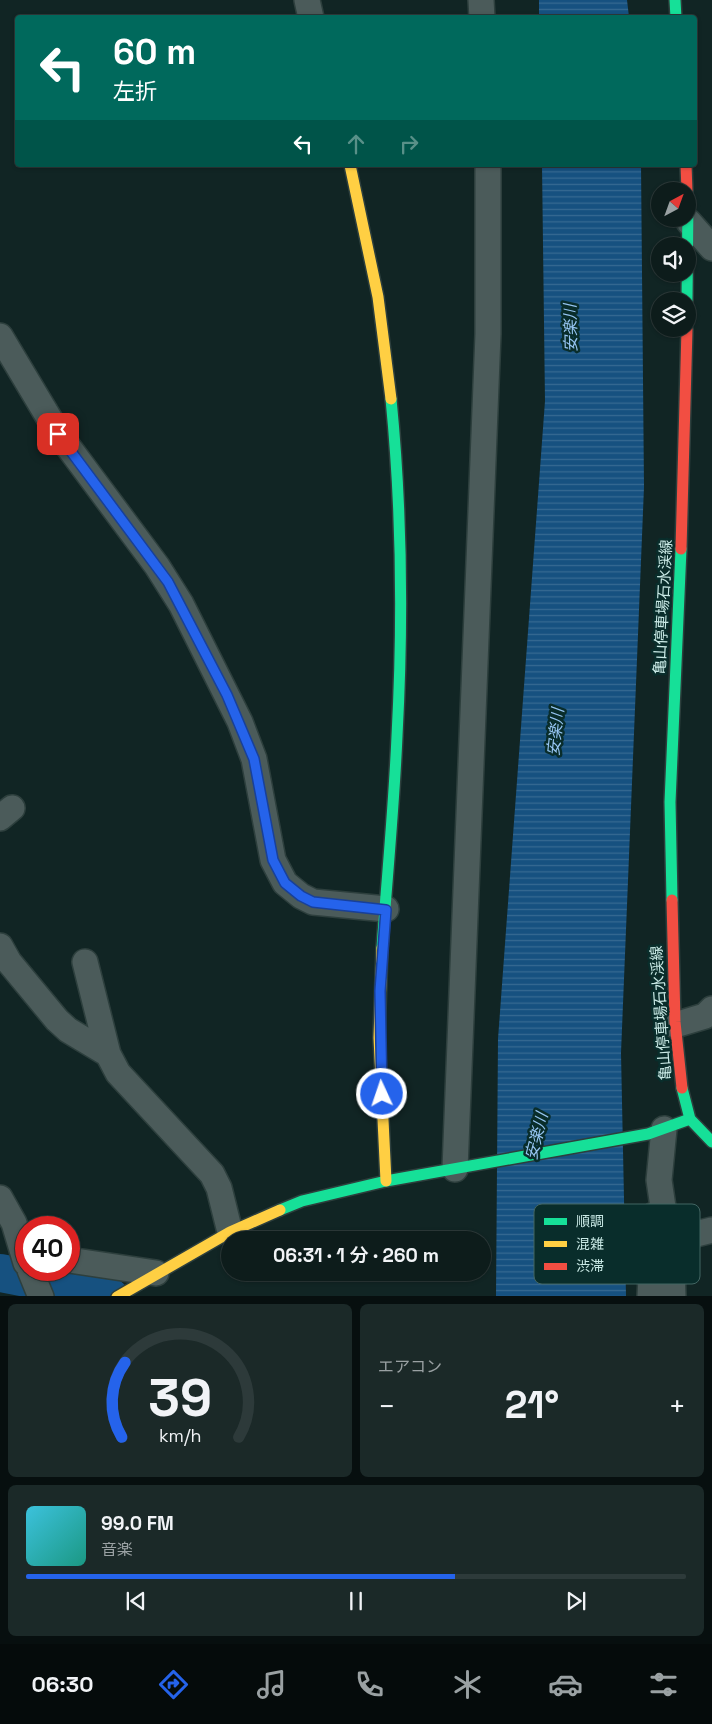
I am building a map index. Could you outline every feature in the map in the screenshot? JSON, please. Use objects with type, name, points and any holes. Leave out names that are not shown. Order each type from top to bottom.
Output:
[{"type":"main road","points":[[674,0],[676,15]]},
{"type":"main road","points":[[350,167],[381,310],[394,398],[401,521],[399,698],[380,991],[380,1060],[386,1181]]},
{"type":"main road","points":[[686,167],[687,182]]},
{"type":"main road","points":[[687,292],[688,228]]},
{"type":"main road","name":"亀山停車場石水渓線","points":[[687,337],[683,502],[670,802],[675,1025],[680,1078],[690,1119]]},
{"type":"main road","points":[[232,1231],[302,1201],[386,1181],[656,1131],[690,1119],[712,1142]]},
{"type":"main road","points":[[117,1296],[221,1237]]},
{"type":"street","points":[[307,0],[310,15]]},
{"type":"street","points":[[480,0],[482,15]]},
{"type":"street","points":[[462,1168],[481,490],[488,334],[488,167]]},
{"type":"street","points":[[696,223],[712,248]]},
{"type":"street","points":[[0,336],[58,434],[163,574],[181,604],[240,722],[252,752],[260,783],[273,860],[285,883],[301,896],[313,902],[386,910]]},
{"type":"street","points":[[0,946],[10,962],[57,1020],[68,1030],[108,1054]]},
{"type":"street","points":[[85,962],[108,1054],[118,1072],[212,1174],[219,1188],[230,1231]]},
{"type":"street","points":[[675,1025],[706,1016],[712,1009]]},
{"type":"street","points":[[656,1131],[663,1204]]},
{"type":"street","points":[[656,1204],[659,1180]]},
{"type":"street","points":[[0,1198],[7,1224],[15,1239]]},
{"type":"street","points":[[80,1263],[147,1278]]},
{"type":"street","points":[[35,1281],[42,1296]]},
{"type":"water","points":[[539,0],[627,0],[629,15],[539,15]]},
{"type":"water","name":"安楽川","points":[[542,167],[641,167],[644,487],[621,1053],[624,1204],[534,1204],[534,1284],[626,1284],[626,1296],[496,1296],[498,1039],[545,401]]},
{"type":"waterway","points":[[0,1273],[95,1291],[108,1296]]},
{"type":"traffic: fast","points":[[675,0],[676,15]]},
{"type":"traffic: fast","points":[[687,292],[688,228]]},
{"type":"traffic: fast","points":[[382,948],[394,789],[401,610],[399,525],[391,399]]},
{"type":"traffic: fast","points":[[672,900],[670,802],[681,549]]},
{"type":"traffic: fast","points":[[280,1210],[302,1201],[386,1181],[648,1134],[690,1119],[682,1088]]},
{"type":"traffic: fast","points":[[690,1119],[712,1142]]},
{"type":"traffic: slow","points":[[350,167],[378,297],[391,399]]},
{"type":"traffic: slow","points":[[382,948],[379,1038],[386,1181]]},
{"type":"traffic: slow","points":[[119,1296],[230,1232],[280,1210]]},
{"type":"traffic: jam","points":[[686,167],[687,182]]},
{"type":"traffic: jam","points":[[681,549],[687,337]]},
{"type":"traffic: jam","points":[[672,900],[675,1022],[682,1088]]},
{"type":"route","points":[[58,434],[157,566],[181,604],[240,722],[254,759],[260,783],[269,846],[277,871],[285,883],[301,896],[313,902],[386,910],[380,991],[382,1094]]}]
